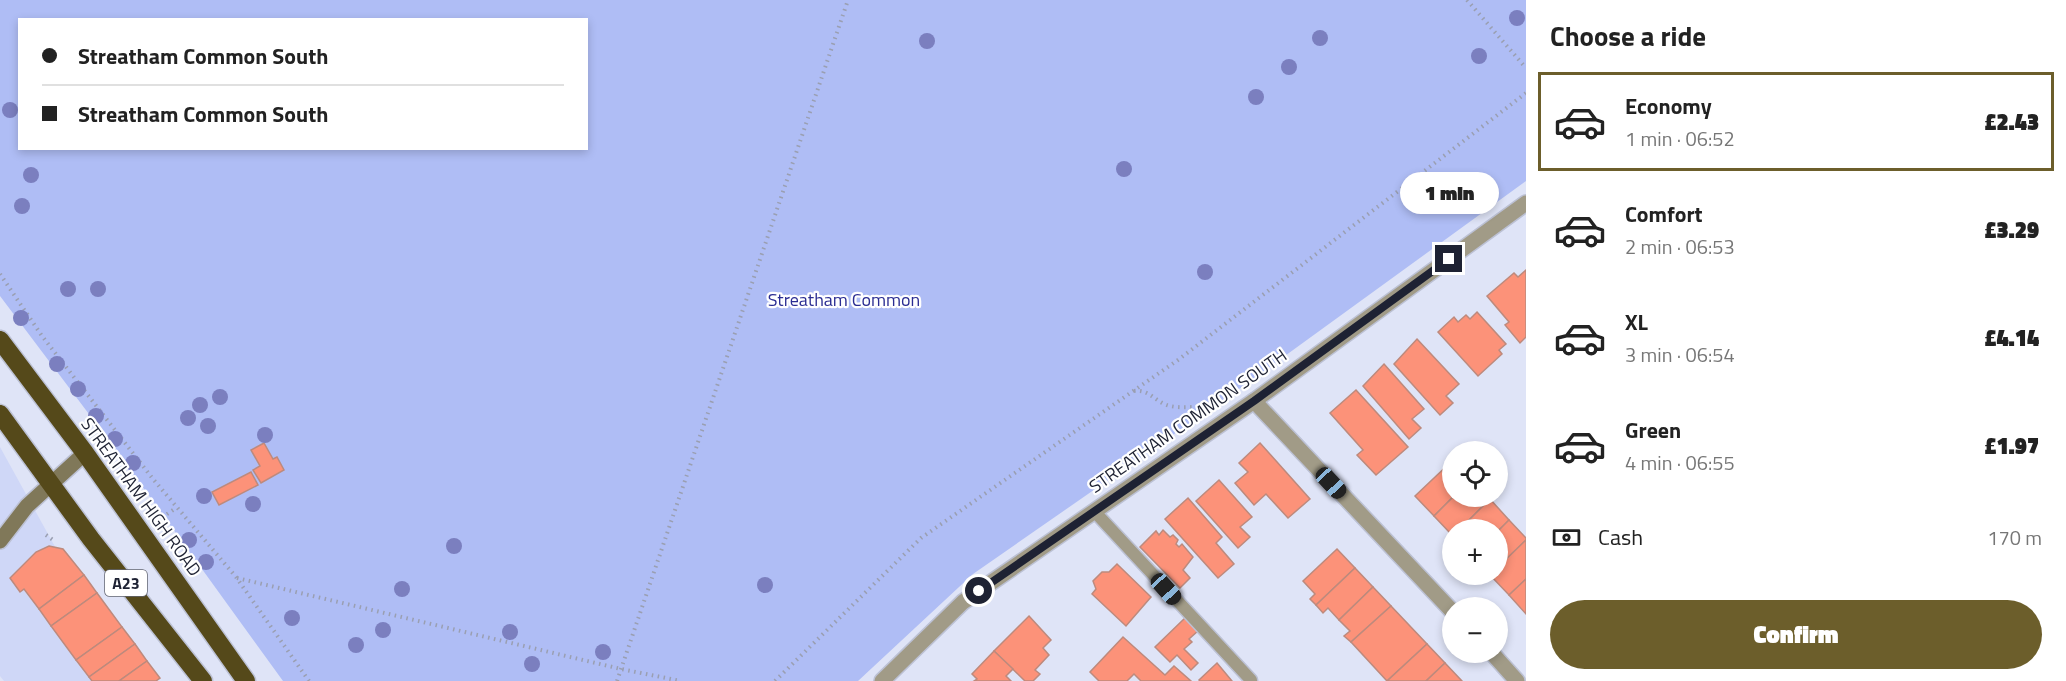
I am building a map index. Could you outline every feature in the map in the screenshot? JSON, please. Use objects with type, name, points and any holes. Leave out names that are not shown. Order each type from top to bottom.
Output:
[{"type":"highway","name":"STREATHAM HIGH ROAD","points":[[0,340],[85,453],[246,681]]},
{"type":"highway","name":"A23","points":[[0,414],[91,539],[204,681]]},
{"type":"main road","points":[[0,542],[17,518],[85,453]]},
{"type":"street","name":"STREATHAM COMMON SOUTH","points":[[882,681],[963,602],[1254,401],[1526,203]]},
{"type":"street","points":[[1254,401],[1442,600]]},
{"type":"street","points":[[1501,663],[1517,681]]},
{"type":"lane","points":[[1094,511],[1251,680]]},
{"type":"path","points":[[617,681],[848,0]]},
{"type":"path","points":[[1467,0],[1526,69]]},
{"type":"path","points":[[775,681],[921,538],[1178,360],[1526,93]]},
{"type":"path","points":[[0,274],[42,336],[176,508],[236,577],[309,681]]},
{"type":"path","points":[[1133,391],[1150,393],[1169,406],[1216,405]]},
{"type":"path","points":[[157,521],[176,508]]},
{"type":"path","points":[[46,535],[53,540]]},
{"type":"path","points":[[236,577],[621,669],[681,681]]},
{"type":"shaded area","points":[[0,447],[64,563],[152,681],[4,681],[0,676]]},
{"type":"green space","name":"Streatham Common","points":[[0,0],[1526,0],[1526,181],[1249,382],[973,574],[858,681],[283,681],[113,446],[0,296]]},
{"type":"building","points":[[1526,270],[1526,337],[1520,343],[1505,325],[1509,322],[1487,296],[1514,273],[1518,277]]},
{"type":"building","points":[[1477,312],[1506,344],[1499,350],[1502,354],[1478,376],[1438,332],[1454,317],[1458,322],[1466,315],[1470,319]]},
{"type":"building","points":[[1417,339],[1459,384],[1446,396],[1453,403],[1440,415],[1394,364]]},
{"type":"building","points":[[1384,364],[1424,409],[1412,419],[1421,428],[1409,439],[1363,386]]},
{"type":"building","points":[[1356,390],[1408,447],[1376,475],[1357,455],[1363,450],[1330,413]]},
{"type":"building","points":[[264,443],[273,459],[277,457],[284,470],[261,483],[253,470],[260,466],[251,450]]},
{"type":"building","points":[[1260,443],[1310,499],[1288,518],[1266,494],[1254,505],[1235,483],[1248,472],[1239,463]]},
{"type":"building","points":[[1442,470],[1443,507],[1434,516],[1415,496]]},
{"type":"building","points":[[251,472],[258,485],[219,505],[212,492]]},
{"type":"building","points":[[1219,480],[1252,517],[1240,527],[1250,537],[1238,548],[1196,501]]},
{"type":"building","points":[[1188,498],[1222,537],[1216,543],[1234,564],[1218,578],[1165,519]]},
{"type":"building","points":[[1443,507],[1482,507],[1470,519],[1442,519],[1442,524],[1434,516]]},
{"type":"building","points":[[1482,507],[1497,507],[1509,520],[1508,521],[1508,519],[1470,519]]},
{"type":"building","points":[[1508,521],[1526,540],[1508,557]]},
{"type":"building","points":[[1163,530],[1170,537],[1173,535],[1178,540],[1176,544],[1179,547],[1182,544],[1193,557],[1183,570],[1190,578],[1180,588],[1140,547],[1156,531],[1159,535]]},
{"type":"building","points":[[1526,540],[1526,579],[1509,595],[1500,585],[1508,585],[1508,557]]},
{"type":"building","points":[[49,546],[63,549],[84,575],[39,609],[24,589],[20,592],[10,578],[36,552]]},
{"type":"building","points":[[1337,549],[1355,568],[1316,605],[1310,599],[1315,594],[1303,581]]},
{"type":"building","points":[[1117,564],[1151,597],[1126,626],[1092,594],[1096,589],[1093,581],[1102,572],[1109,572]]},
{"type":"building","points":[[1355,568],[1373,587],[1339,620],[1328,608],[1323,613],[1316,605]]},
{"type":"building","points":[[84,575],[97,593],[51,626],[39,609]]},
{"type":"building","points":[[1526,579],[1526,614],[1509,595]]},
{"type":"building","points":[[1373,587],[1391,606],[1351,642],[1344,636],[1350,631],[1339,620]]},
{"type":"building","points":[[97,593],[122,627],[76,660],[51,626]]},
{"type":"building","points":[[1391,606],[1427,644],[1387,681],[1351,642]]},
{"type":"building","points":[[1029,616],[1051,640],[1043,648],[1049,655],[1035,670],[1040,674],[1033,681],[1025,681],[994,651]]},
{"type":"building","points":[[1186,617],[1199,630],[1189,639],[1192,642],[1184,649],[1198,663],[1191,670],[1177,655],[1170,662],[1155,647]]},
{"type":"building","points":[[122,627],[135,644],[89,677],[76,660]]},
{"type":"building","points":[[1123,637],[1165,675],[1174,666],[1191,681],[1141,681],[1134,674],[1127,681],[1099,681],[1090,672]]},
{"type":"building","points":[[135,644],[147,661],[119,681],[92,681],[89,677]]},
{"type":"building","points":[[1427,644],[1442,660],[1442,663],[1445,663],[1426,681],[1387,681]]},
{"type":"building","points":[[994,651],[1013,669],[1006,676],[1011,681],[974,681],[977,679],[972,674]]},
{"type":"building","points":[[147,661],[160,678],[156,681],[119,681]]},
{"type":"building","points":[[1217,663],[1232,681],[1199,680]]},
{"type":"building","points":[[1445,663],[1462,681],[1426,681]]},
{"type":"route","points":[[979,591],[1254,401],[1449,259]]}]
